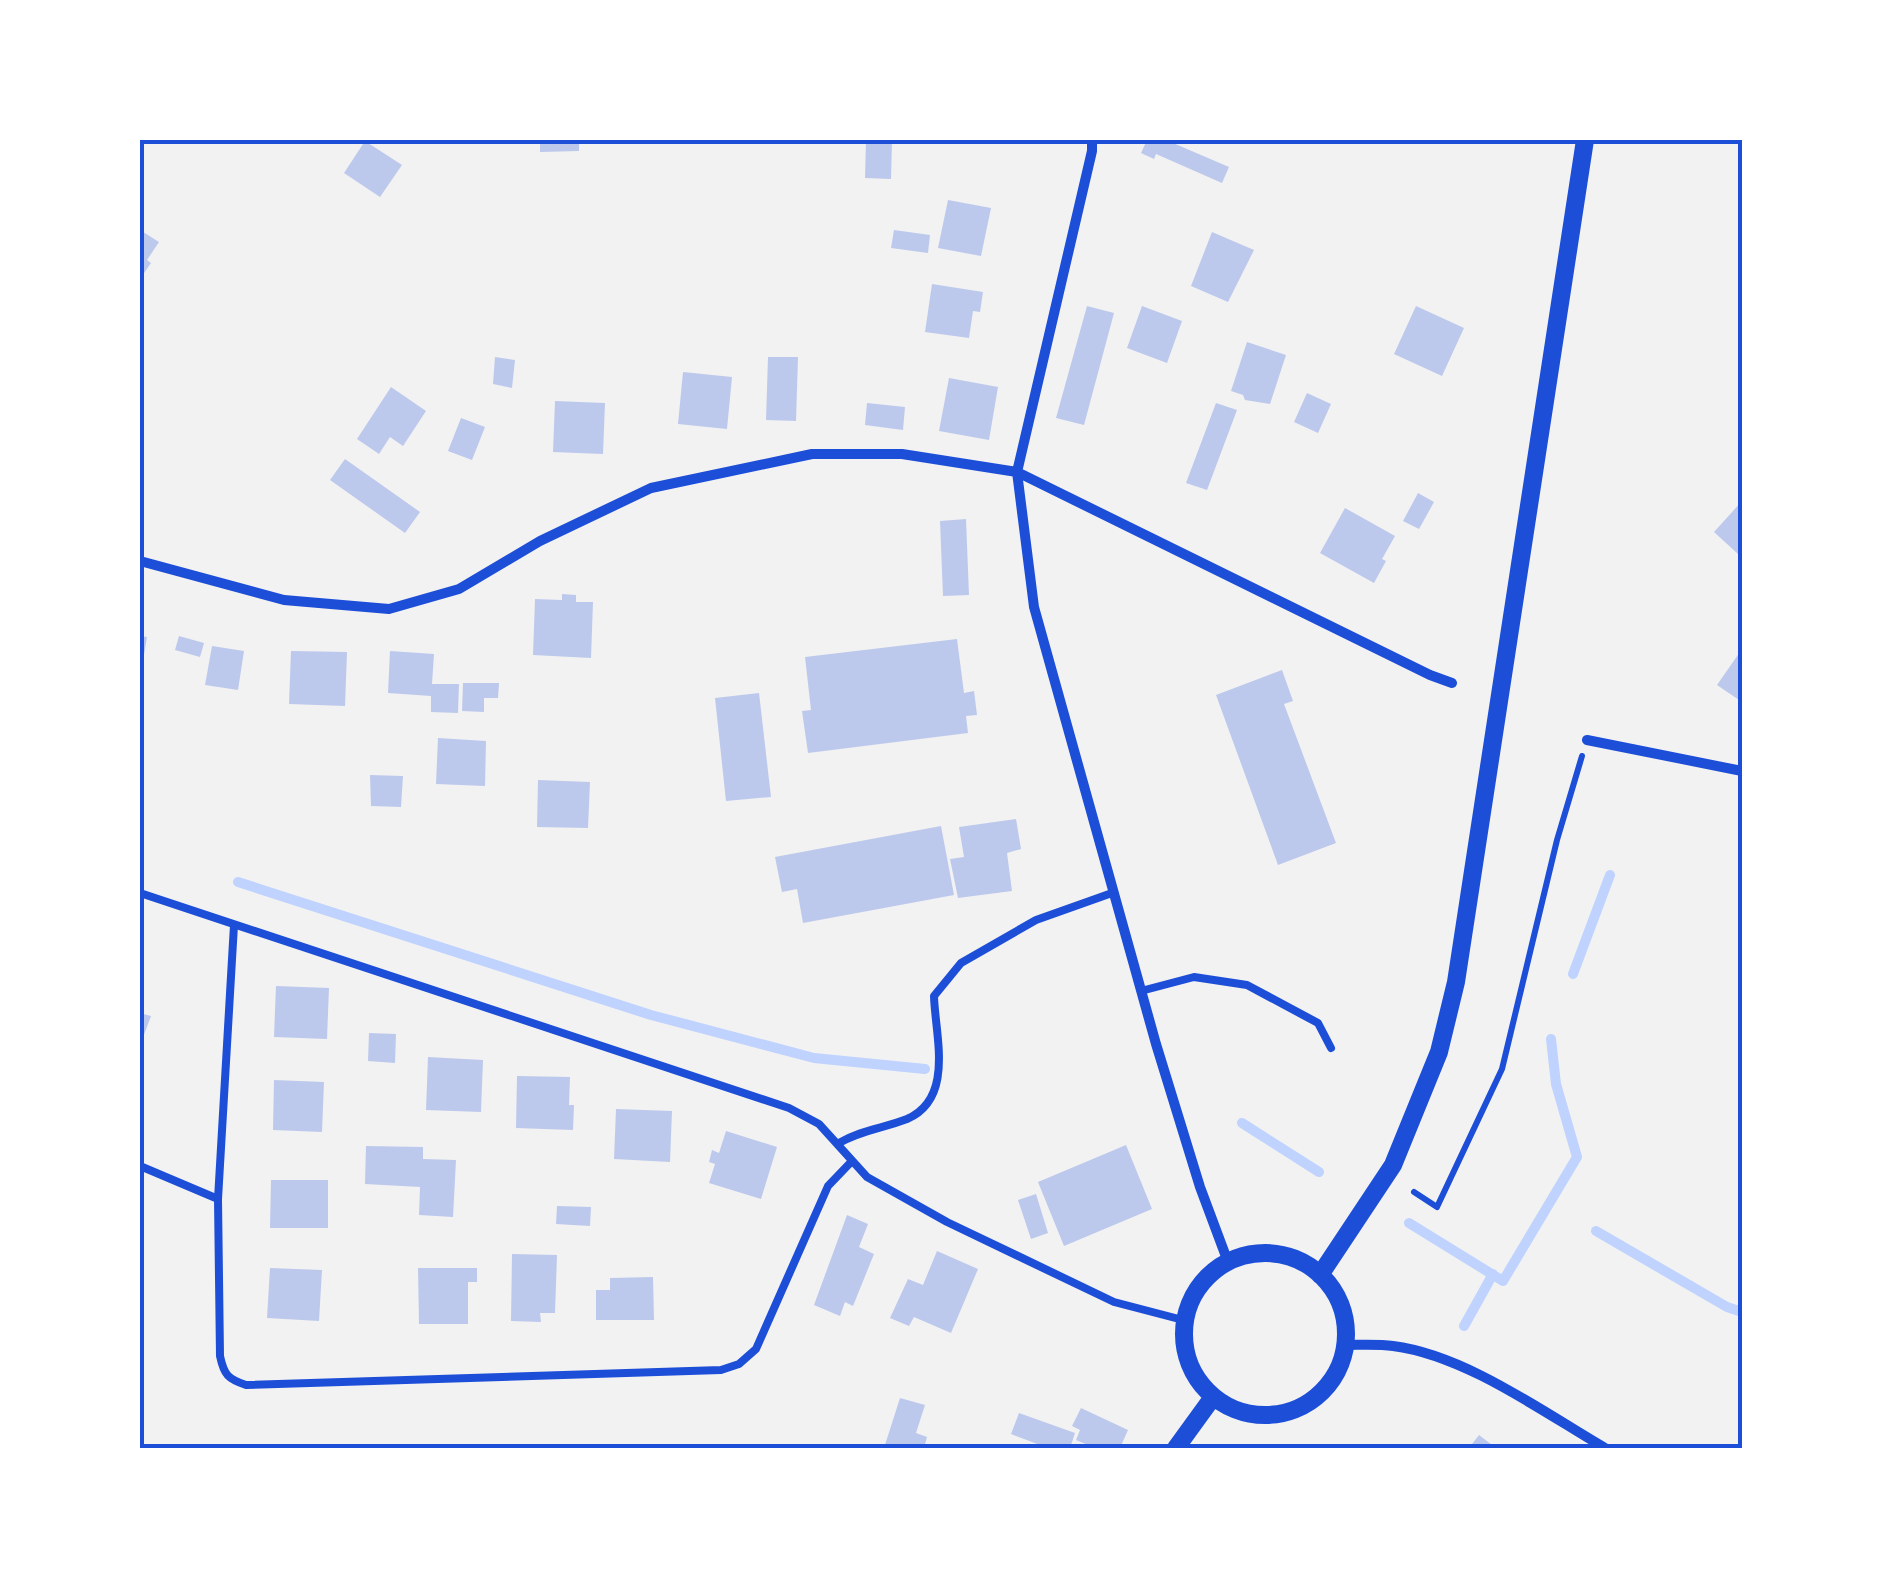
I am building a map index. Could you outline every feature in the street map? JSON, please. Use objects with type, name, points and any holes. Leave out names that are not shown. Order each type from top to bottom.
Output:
[{"type":"street","points":[[1092,140],[1017,472],[1034,607],[1141,991],[1200,1187],[1228,1262]]},
{"type":"street","points":[[1320,1274],[1393,1165],[1438,1052],[1456,982],[1585,140]]},
{"type":"street","points":[[140,561],[284,600],[389,609],[459,589],[540,541],[650,488],[812,454],[902,454],[1017,472],[1452,683]]},
{"type":"street","points":[[1587,740],[1742,770]]},
{"type":"street","points":[[1250,1254],[1276,1254],[1300,1260],[1320,1274],[1336,1295],[1345,1319],[1346,1344],[1340,1367],[1327,1387],[1310,1402],[1289,1412],[1266,1416],[1242,1413],[1213,1397],[1188,1360],[1183,1320],[1205,1279],[1228,1262],[1250,1254]]},
{"type":"street","points":[[1346,1344],[1396,1346],[1432,1355],[1477,1374],[1605,1448]]},
{"type":"street","points":[[1176,1448],[1213,1397]]},
{"type":"lane","points":[[140,893],[789,1108],[819,1124],[866,1177],[948,1222],[1114,1302],[1183,1320]]},
{"type":"lane","points":[[839,1143],[859,1131],[910,1118],[934,1093],[942,1058],[934,996],[961,963],[1036,920],[1112,893]]},
{"type":"lane","points":[[234,924],[218,1198],[220,1356],[229,1379],[246,1385],[721,1370],[740,1364],[756,1349],[828,1186],[852,1161]]},
{"type":"lane","points":[[1141,991],[1194,977],[1247,985],[1318,1022],[1331,1048]]},
{"type":"lane","points":[[140,1166],[218,1198]]},
{"type":"path","points":[[1414,1192],[1437,1207],[1502,1069],[1557,840],[1587,740]]},
{"type":"building","points":[[540,140],[579,140],[579,151],[540,152]]},
{"type":"building","points":[[866,140],[892,140],[891,179],[865,178]]},
{"type":"building","points":[[1147,140],[1166,140],[1229,167],[1222,183],[1156,154],[1154,159],[1141,153]]},
{"type":"building","points":[[365,141],[402,165],[380,197],[344,173]]},
{"type":"building","points":[[948,200],[991,208],[981,256],[938,248]]},
{"type":"building","points":[[140,230],[159,242],[140,279]]},
{"type":"building","points":[[894,230],[930,235],[928,253],[891,248]]},
{"type":"building","points":[[1212,232],[1254,250],[1228,302],[1191,286]]},
{"type":"building","points":[[932,284],[983,292],[980,312],[973,311],[969,338],[925,332]]},
{"type":"building","points":[[1087,306],[1114,313],[1084,425],[1056,418]]},
{"type":"building","points":[[1142,306],[1182,321],[1167,363],[1127,348]]},
{"type":"building","points":[[1416,306],[1464,328],[1442,376],[1394,354]]},
{"type":"building","points":[[1247,342],[1286,355],[1270,404],[1245,400],[1243,395],[1231,391]]},
{"type":"building","points":[[495,357],[515,360],[512,388],[493,384]]},
{"type":"building","points":[[768,357],[798,357],[796,421],[766,420]]},
{"type":"building","points":[[683,372],[732,377],[727,429],[678,424]]},
{"type":"building","points":[[949,378],[998,387],[989,440],[939,431]]},
{"type":"building","points":[[391,387],[426,411],[403,446],[390,437],[379,454],[357,439]]},
{"type":"building","points":[[1307,393],[1331,404],[1318,433],[1294,422]]},
{"type":"building","points":[[555,401],[605,403],[603,454],[553,452]]},
{"type":"building","points":[[867,403],[905,407],[903,430],[865,425]]},
{"type":"building","points":[[1216,403],[1237,410],[1207,490],[1186,483]]},
{"type":"building","points":[[461,418],[485,427],[472,460],[448,451]]},
{"type":"building","points":[[345,459],[420,512],[405,533],[330,480]]},
{"type":"building","points":[[1418,493],[1434,502],[1419,529],[1403,521]]},
{"type":"building","points":[[1742,501],[1742,549],[1738,554],[1714,532]]},
{"type":"building","points":[[1345,508],[1395,536],[1374,583],[1320,553]]},
{"type":"building","points":[[966,519],[969,595],[943,596],[940,521]]},
{"type":"building","points":[[562,594],[576,595],[576,602],[593,602],[591,658],[533,655],[535,599],[562,600]]},
{"type":"building","points":[[140,636],[147,637],[142,667],[140,667]]},
{"type":"building","points":[[179,636],[204,643],[200,657],[175,650]]},
{"type":"building","points":[[957,639],[964,693],[974,691],[977,715],[966,716],[968,733],[808,753],[802,711],[811,710],[805,657]]},
{"type":"building","points":[[212,646],[244,651],[238,690],[205,685]]},
{"type":"building","points":[[1742,649],[1742,702],[1717,685]]},
{"type":"building","points":[[291,651],[347,652],[345,706],[289,704]]},
{"type":"building","points":[[390,651],[434,654],[432,684],[459,684],[458,713],[431,712],[431,696],[388,693]]},
{"type":"building","points":[[1282,670],[1293,701],[1284,704],[1336,843],[1278,865],[1216,695]]},
{"type":"building","points":[[463,683],[499,683],[498,698],[484,698],[484,712],[462,711]]},
{"type":"building","points":[[759,693],[771,797],[726,801],[715,698]]},
{"type":"building","points":[[438,738],[486,741],[485,786],[436,784]]},
{"type":"building","points":[[370,775],[403,776],[401,807],[371,806]]},
{"type":"building","points":[[538,780],[590,782],[588,828],[537,827]]},
{"type":"building","points":[[1016,819],[1021,849],[1007,853],[1012,891],[958,898],[950,859],[964,857],[959,827]]},
{"type":"building","points":[[941,826],[954,895],[803,923],[797,889],[782,892],[775,857]]},
{"type":"building","points":[[276,986],[329,988],[327,1039],[274,1037]]},
{"type":"building","points":[[140,1013],[151,1016],[141,1043],[140,1043]]},
{"type":"building","points":[[369,1033],[396,1034],[395,1063],[368,1061]]},
{"type":"building","points":[[428,1057],[483,1060],[481,1112],[426,1110]]},
{"type":"building","points":[[517,1076],[570,1077],[573,1130],[516,1128]]},
{"type":"building","points":[[274,1080],[324,1082],[322,1132],[273,1130]]},
{"type":"building","points":[[616,1109],[672,1111],[670,1162],[614,1159]]},
{"type":"building","points":[[726,1131],[777,1147],[761,1199],[709,1183],[715,1164],[709,1162],[712,1150],[719,1153]]},
{"type":"building","points":[[1126,1145],[1152,1209],[1064,1246],[1038,1182]]},
{"type":"building","points":[[366,1146],[423,1147],[423,1159],[456,1160],[453,1217],[419,1215],[420,1187],[365,1184]]},
{"type":"building","points":[[271,1180],[328,1180],[328,1228],[270,1228]]},
{"type":"building","points":[[1036,1194],[1048,1233],[1031,1239],[1018,1200]]},
{"type":"building","points":[[557,1206],[591,1207],[590,1226],[556,1224]]},
{"type":"building","points":[[847,1215],[868,1224],[859,1247],[874,1254],[853,1306],[845,1302],[840,1316],[814,1305]]},
{"type":"building","points":[[937,1251],[978,1269],[951,1333],[914,1317],[909,1326],[890,1318],[908,1279],[923,1285]]},
{"type":"building","points":[[512,1254],[557,1255],[555,1313],[540,1313],[541,1322],[511,1321]]},
{"type":"building","points":[[270,1268],[322,1270],[319,1321],[267,1318]]},
{"type":"building","points":[[418,1268],[477,1268],[477,1282],[468,1282],[468,1324],[419,1324]]},
{"type":"building","points":[[653,1277],[654,1320],[596,1320],[596,1290],[610,1290],[610,1278]]},
{"type":"building","points":[[900,1398],[925,1405],[916,1433],[927,1437],[924,1448],[884,1448]]},
{"type":"building","points":[[1081,1408],[1128,1430],[1120,1448],[1087,1448],[1088,1445],[1076,1440],[1080,1430],[1072,1426]]},
{"type":"building","points":[[1019,1413],[1075,1433],[1070,1448],[1048,1448],[1011,1434]]},
{"type":"building","points":[[1479,1435],[1496,1448],[1469,1448]]},
{"type":"waterway","points":[[1573,974],[1610,875]]},
{"type":"waterway","points":[[238,882],[651,1015],[814,1058],[925,1069]]},
{"type":"waterway","points":[[1409,1223],[1503,1281],[1577,1157],[1556,1084],[1551,1039]]},
{"type":"waterway","points":[[1242,1123],[1319,1172]]},
{"type":"waterway","points":[[1596,1231],[1742,1312]]},
{"type":"waterway","points":[[1464,1326],[1493,1274]]}]
